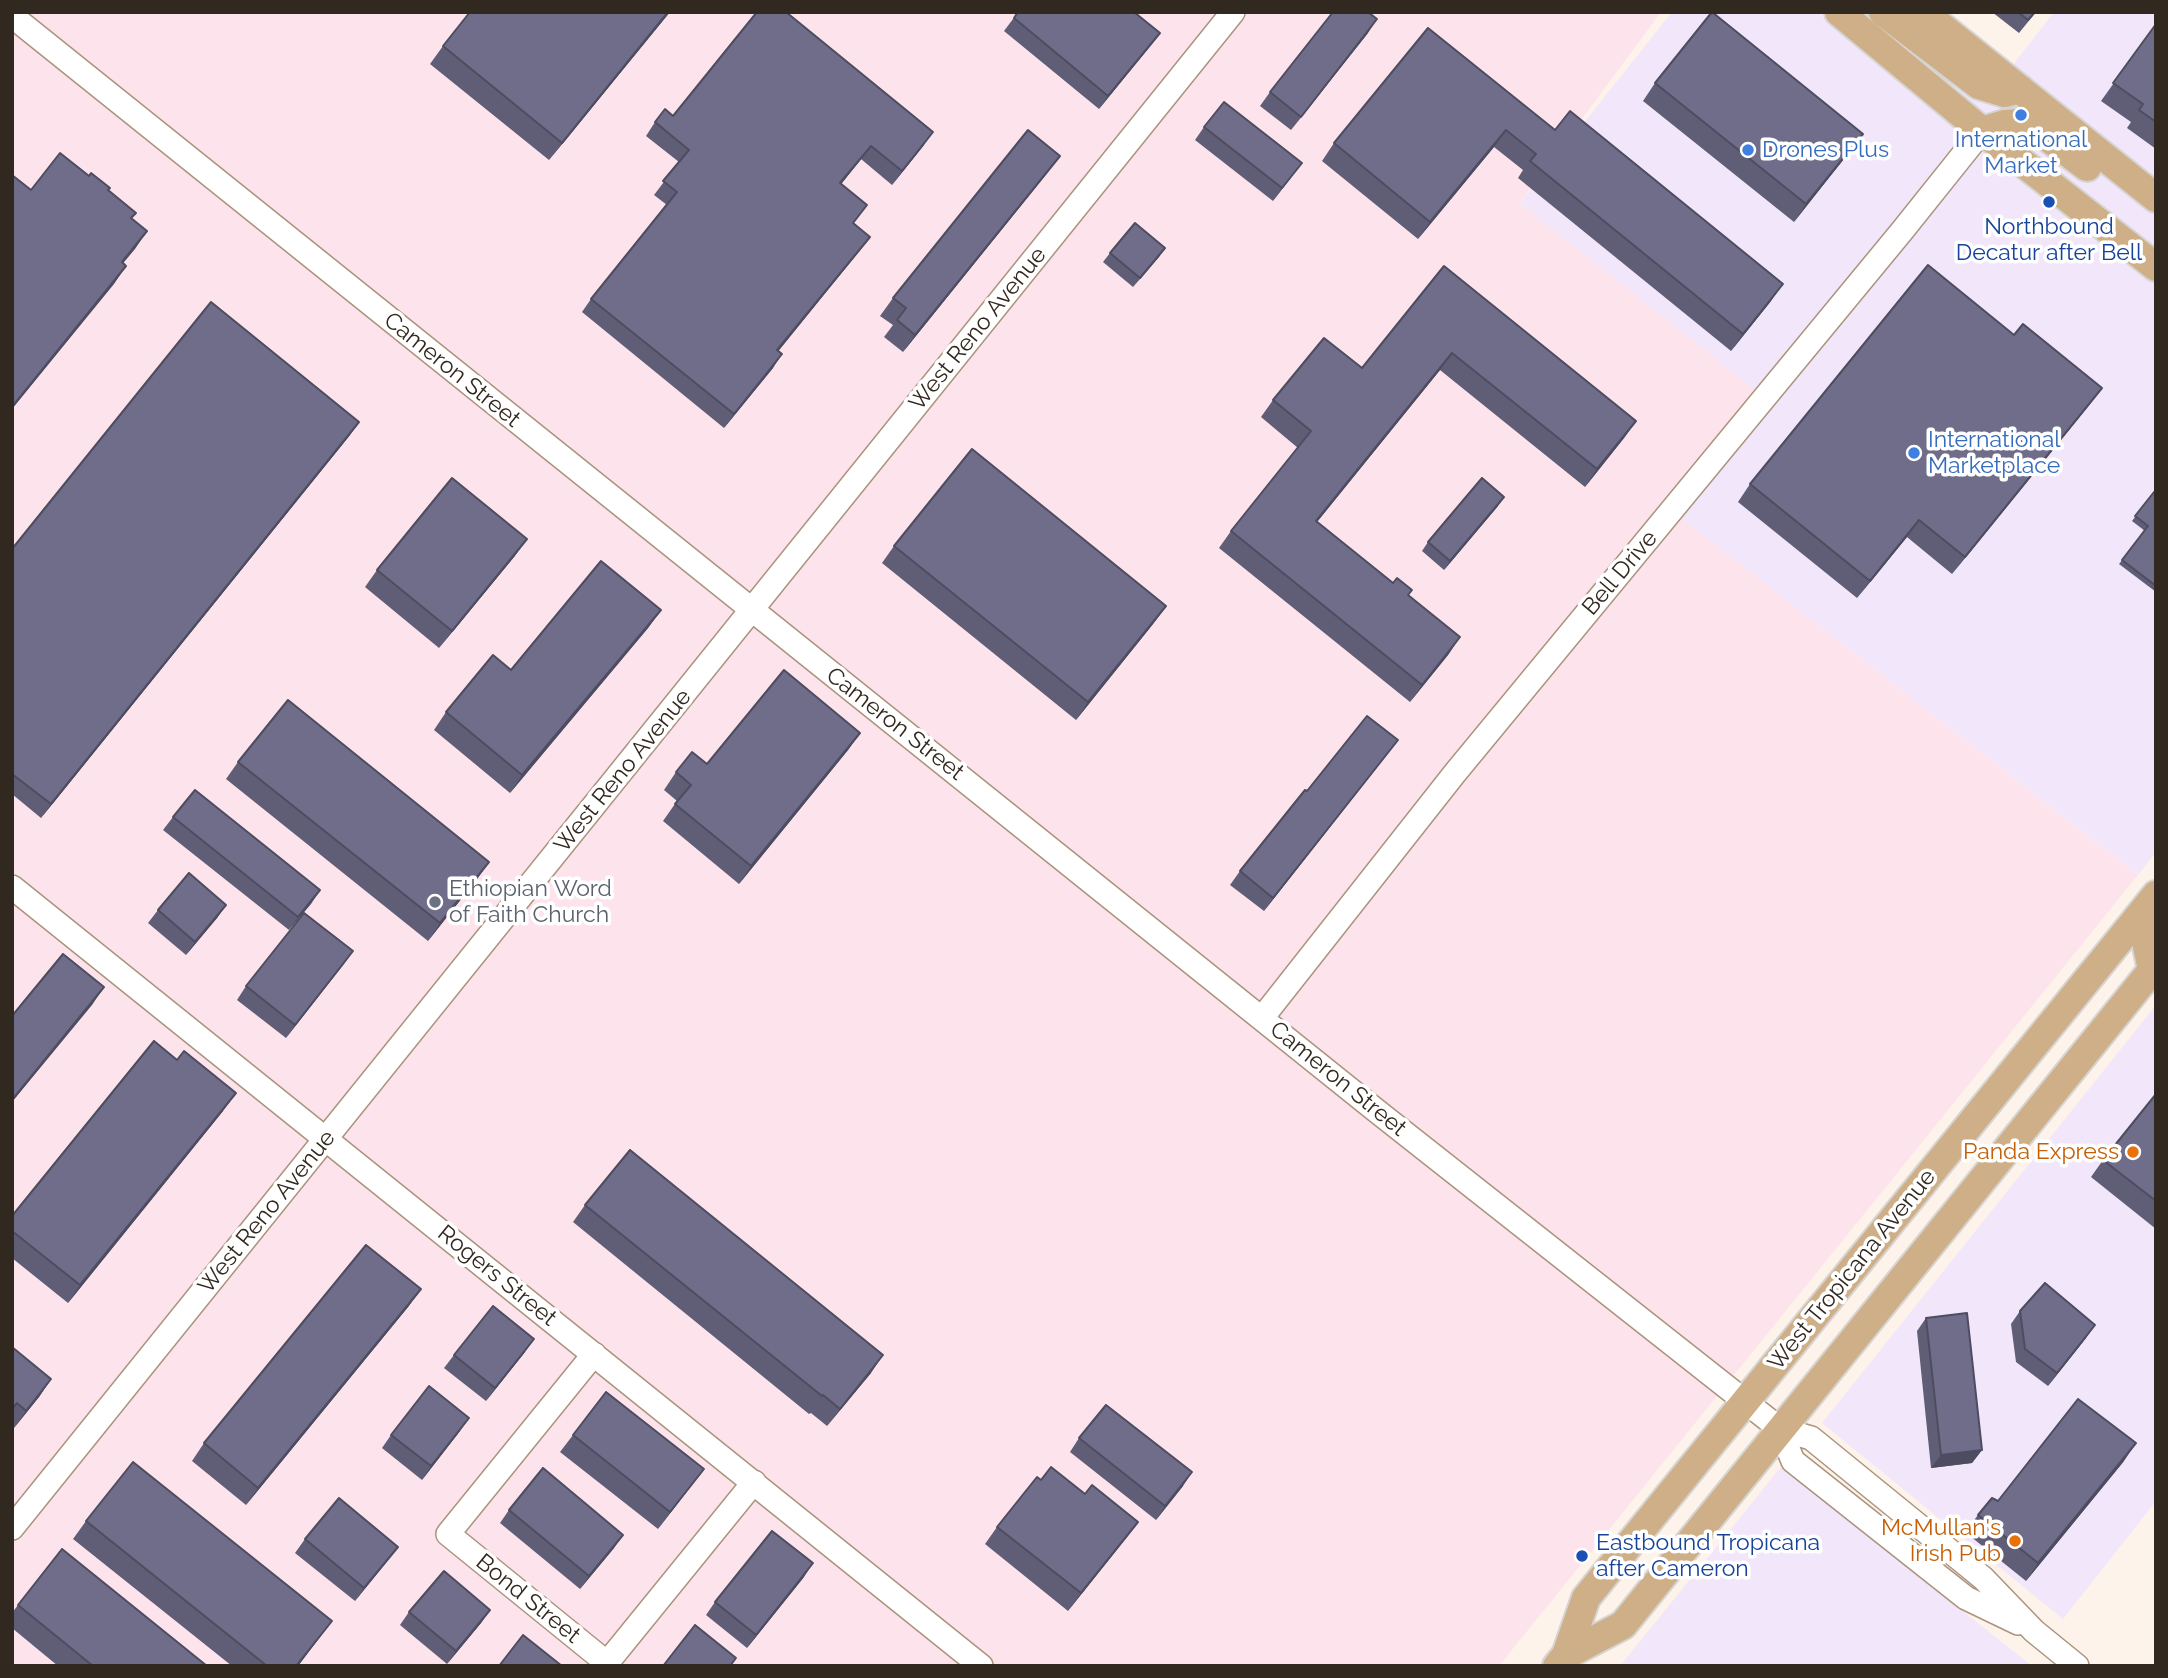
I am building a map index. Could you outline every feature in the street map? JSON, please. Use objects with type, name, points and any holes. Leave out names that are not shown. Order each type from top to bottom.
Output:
[{"type":"main road","points":[[1839,12],[1982,131],[2156,267]]},
{"type":"main road","points":[[1883,12],[1979,85],[2004,93],[2020,89]]},
{"type":"main road","points":[[1923,12],[2156,199]]},
{"type":"main road","points":[[1982,131],[2005,124],[2021,124],[2042,133],[2120,190],[2156,199]]},
{"type":"main road","name":"West Tropicana Avenue","points":[[1562,1660],[1586,1598],[2156,895]]},
{"type":"main road","points":[[2154,967],[2147,946],[2156,930]]},
{"type":"main road","name":"West Tropicana Avenue","points":[[1562,1660],[1623,1625],[2154,967]]},
{"type":"street","name":"West Reno Avenue","points":[[12,1528],[1233,12]]},
{"type":"street","name":"Cameron Street","points":[[12,16],[752,611],[1780,1429],[1811,1438],[1983,1578],[2034,1631],[2077,1666]]},
{"type":"street","name":"Bell Drive","points":[[1262,1018],[1455,773],[1982,131]]},
{"type":"street","name":"Rogers Street","points":[[12,887],[981,1666]]},
{"type":"street","name":"Bond Street","points":[[594,1354],[448,1534],[607,1663],[754,1482]]},
{"type":"shaded area","points":[[12,12],[1661,12],[1520,203],[1765,398],[1672,511],[2138,875],[1499,1666],[12,1666]]},
{"type":"shaded area","points":[[1672,12],[1871,12],[1984,102],[2054,12],[2156,12],[2156,852],[2138,875],[1671,511],[1520,203]]},
{"type":"shaded area","points":[[2156,1005],[2156,1501],[2063,1619],[1822,1423]]},
{"type":"shaded area","points":[[1781,1467],[2032,1666],[1620,1666]]},
{"type":"building","points":[[470,12],[668,12],[562,143],[443,46]]},
{"type":"building","points":[[757,12],[786,12],[933,132],[902,171],[871,146],[840,183],[867,205],[853,223],[870,237],[777,350],[782,354],[734,414],[591,299],[677,192],[663,181],[689,150],[655,122],[665,109],[673,116]]},
{"type":"building","points":[[1018,12],[1134,12],[1160,33],[1108,96],[1014,18]]},
{"type":"building","points":[[1333,12],[1368,12],[1377,19],[1301,117],[1270,92]]},
{"type":"building","points":[[1712,12],[1863,134],[1806,204],[1655,83]]},
{"type":"building","points":[[2018,12],[2035,12],[2028,20]]},
{"type":"building","points":[[2156,24],[2156,122],[2139,110],[2143,104],[2113,83]]},
{"type":"building","points":[[1428,28],[1555,130],[1570,111],[1783,284],[1743,334],[1530,161],[1536,154],[1506,130],[1430,222],[1334,143]]},
{"type":"building","points":[[1224,102],[1302,163],[1282,188],[1204,127]]},
{"type":"building","points":[[1028,130],[1060,156],[915,335],[897,320],[906,308],[893,298]]},
{"type":"building","points":[[60,153],[89,176],[91,173],[110,188],[108,190],[136,213],[131,218],[147,231],[122,262],[126,266],[12,407],[12,175],[31,190]]},
{"type":"building","points":[[1135,223],[1165,248],[1140,278],[1110,253]]},
{"type":"building","name":"International Marketplace","points":[[1928,265],[2014,335],[2023,324],[2102,388],[1965,557],[1919,520],[1870,581],[1750,484]]},
{"type":"building","points":[[1444,266],[1636,421],[1597,469],[1452,353],[1316,521],[1393,583],[1397,578],[1412,590],[1408,595],[1460,637],[1422,685],[1231,531],[1311,431],[1273,400],[1324,338],[1362,368]]},
{"type":"building","points":[[211,302],[359,422],[51,804],[12,774],[12,549]]},
{"type":"building","points":[[972,449],[1166,606],[1088,702],[894,546]]},
{"type":"building","points":[[452,478],[527,539],[452,631],[377,570]]},
{"type":"building","points":[[1482,478],[1504,497],[1450,561],[1428,542]]},
{"type":"building","points":[[2154,492],[2156,586],[2122,560],[2148,526],[2135,516]]},
{"type":"building","points":[[601,561],[661,610],[522,775],[446,712],[493,655],[511,670]]},
{"type":"building","points":[[784,670],[860,733],[751,866],[675,804],[691,785],[676,772],[692,752],[707,764]]},
{"type":"building","points":[[288,700],[489,862],[440,923],[238,762]]},
{"type":"building","points":[[1367,716],[1398,740],[1273,898],[1240,871]]},
{"type":"building","points":[[195,790],[320,890],[298,917],[173,817]]},
{"type":"building","points":[[189,873],[226,905],[195,942],[158,910]]},
{"type":"building","points":[[304,913],[353,951],[295,1025],[246,986]]},
{"type":"building","points":[[63,954],[104,987],[12,1100],[12,1016]]},
{"type":"building","points":[[154,1041],[177,1060],[184,1051],[236,1093],[80,1285],[12,1231],[12,1216]]},
{"type":"building","points":[[2156,1094],[2156,1201],[2103,1160]]},
{"type":"building","points":[[630,1150],[883,1355],[840,1409],[585,1205]]},
{"type":"building","points":[[366,1245],[421,1289],[258,1488],[204,1443]]},
{"type":"building","points":[[2045,1283],[2095,1325],[2057,1373],[2025,1349],[2020,1311]]},
{"type":"building","points":[[493,1306],[534,1339],[495,1388],[454,1355]]},
{"type":"building","points":[[1967,1313],[1982,1450],[1941,1455],[1926,1318]]},
{"type":"building","points":[[12,1347],[51,1379],[26,1411],[17,1403],[12,1409]]},
{"type":"building","points":[[429,1386],[469,1418],[431,1466],[391,1435]]},
{"type":"building","points":[[606,1392],[704,1469],[670,1512],[573,1435]]},
{"type":"building","points":[[2078,1399],[2136,1443],[2038,1563],[1978,1515],[1992,1498],[1998,1501]]},
{"type":"building","points":[[1106,1405],[1192,1472],[1165,1506],[1079,1438]]},
{"type":"building","points":[[133,1462],[332,1621],[296,1666],[267,1666],[86,1521]]},
{"type":"building","points":[[1051,1467],[1085,1494],[1092,1485],[1138,1522],[1081,1593],[997,1527],[1037,1477],[1041,1480]]},
{"type":"building","points":[[543,1468],[623,1535],[589,1576],[509,1510]]},
{"type":"building","points":[[339,1498],[398,1547],[364,1588],[305,1539]]},
{"type":"building","points":[[772,1531],[813,1563],[756,1635],[715,1602]]},
{"type":"building","points":[[62,1549],[207,1666],[93,1666],[18,1605]]},
{"type":"building","points":[[444,1571],[490,1610],[456,1651],[409,1612]]},
{"type":"building","points":[[695,1625],[736,1658],[730,1666],[663,1666]]},
{"type":"building","points":[[523,1635],[562,1666],[499,1666]]},
{"type":"place","name":"International Market","points":[[2021,115]]},
{"type":"place","name":"Drones Plus","points":[[1748,150]]},
{"type":"place","name":"Northbound Decatur after Bell","points":[[2049,202]]},
{"type":"place","name":"International Marketplace","points":[[1914,453]]},
{"type":"place","name":"Ethiopian Word of Faith Church","points":[[435,902]]},
{"type":"place","name":"Panda Express","points":[[2133,1152]]},
{"type":"place","name":"McMullan's Irish Pub","points":[[2015,1541]]},
{"type":"place","name":"Eastbound Tropicana after Cameron","points":[[1582,1556]]}]
